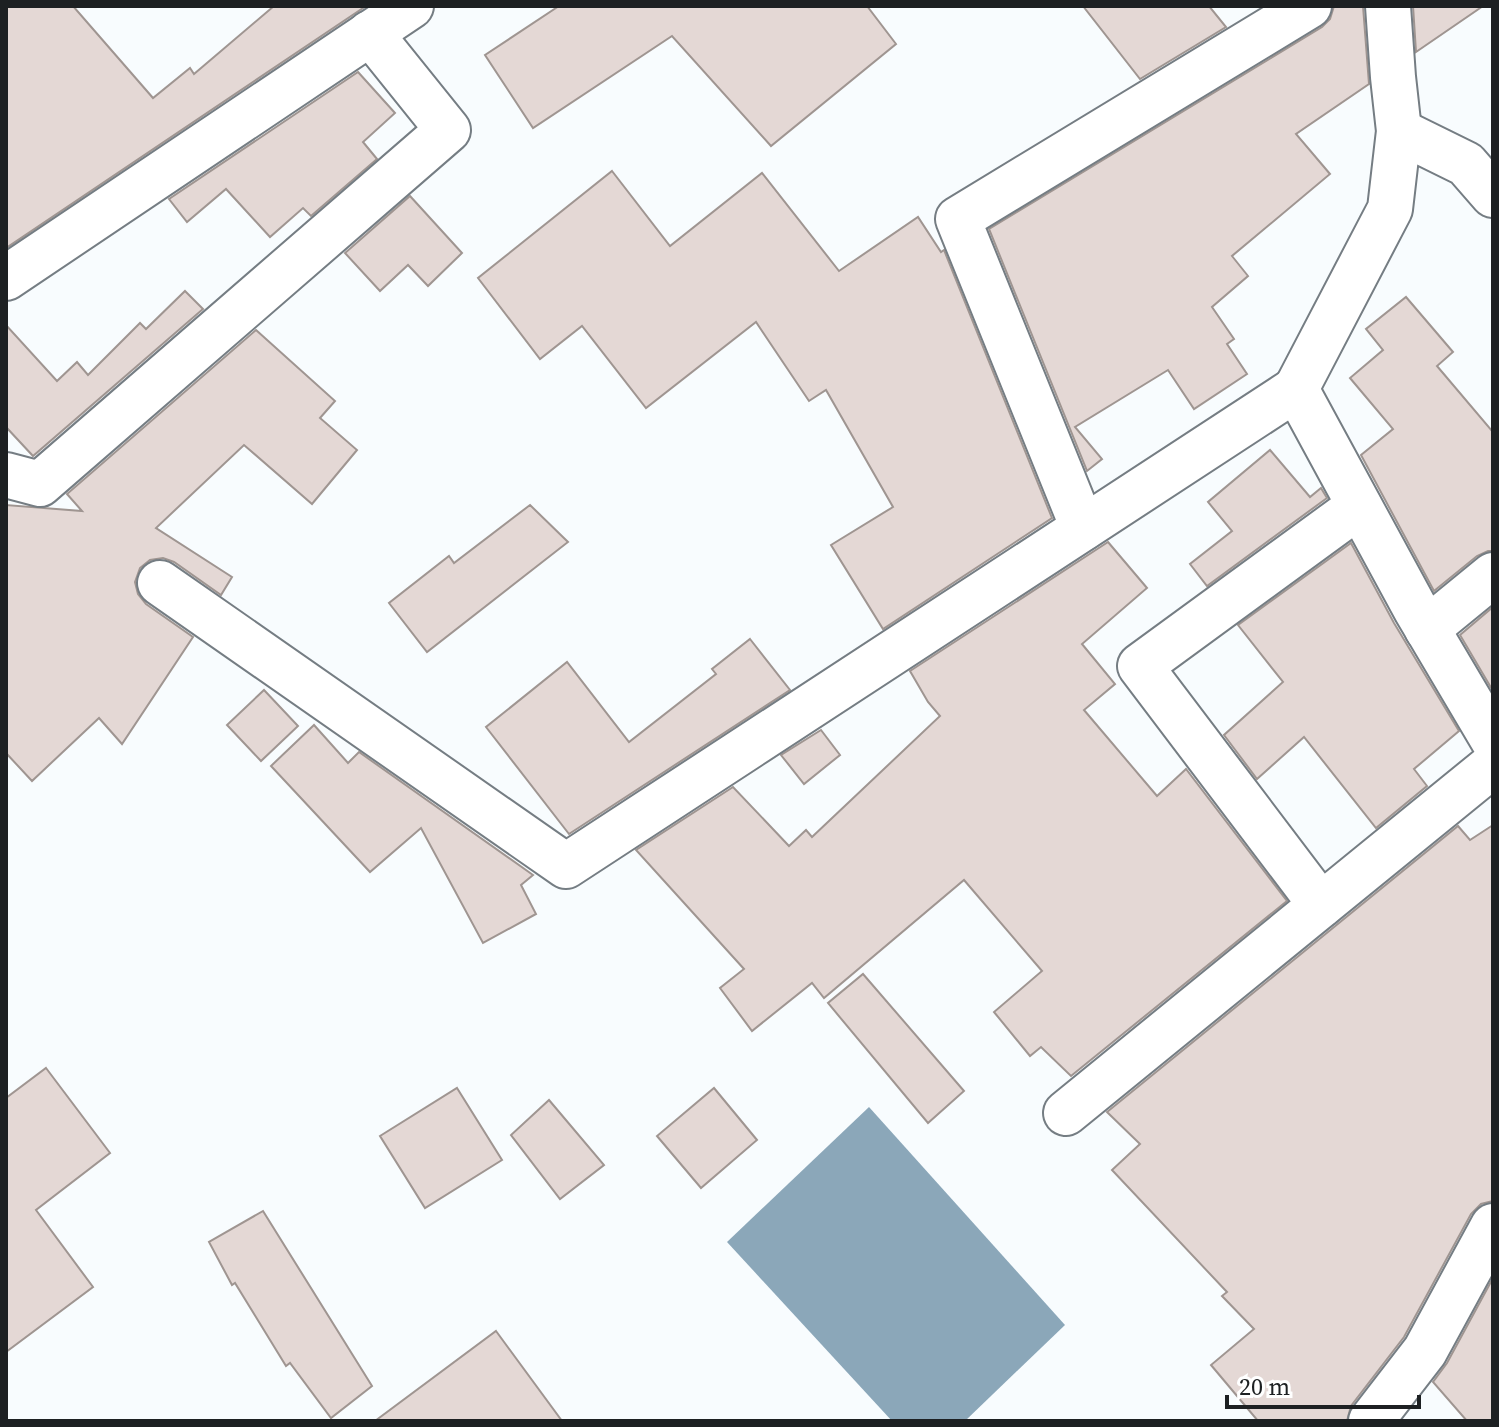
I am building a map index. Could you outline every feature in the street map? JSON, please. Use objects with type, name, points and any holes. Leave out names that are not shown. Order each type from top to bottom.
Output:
[{"type":"street","points":[[6,278],[411,6]]},
{"type":"street","points":[[1083,528],[958,219],[1309,6]]},
{"type":"street","points":[[160,583],[566,866],[1296,389],[1390,209],[1399,131],[1388,6]]},
{"type":"street","points":[[6,475],[40,484],[448,130],[370,33]]},
{"type":"street","points":[[1399,131],[1466,164],[1493,195]]},
{"type":"street","points":[[1296,389],[1427,629],[1493,740]]},
{"type":"street","points":[[1321,905],[1140,666],[1359,506]]},
{"type":"street","points":[[1427,629],[1493,575]]},
{"type":"street","points":[[1066,1113],[1493,765]]},
{"type":"street","points":[[1371,1421],[1425,1351],[1493,1226]]},
{"type":"water","points":[[869,1107],[1065,1325],[965,1421],[892,1421],[727,1242]]},
{"type":"building","points":[[6,6],[73,6],[153,98],[190,68],[194,74],[274,6],[366,6],[6,248]]},
{"type":"building","points":[[559,6],[867,6],[896,44],[771,146],[672,36],[533,128],[485,55]]},
{"type":"building","points":[[1083,6],[1209,6],[1226,27],[1140,79]]},
{"type":"building","points":[[1334,6],[1363,6],[1369,84],[1296,134],[1330,174],[1232,256],[1248,276],[1212,307],[1234,339],[1227,344],[1247,374],[1194,409],[1168,370],[1075,427],[1102,459],[1087,471],[989,229],[1322,27],[1330,19]]},
{"type":"building","points":[[1413,6],[1483,6],[1416,52]]},
{"type":"building","points":[[358,72],[395,113],[363,142],[377,159],[311,216],[303,208],[270,237],[226,189],[187,222],[169,199]]},
{"type":"building","points":[[612,171],[670,246],[762,173],[839,271],[918,217],[941,252],[944,250],[1052,518],[883,629],[831,545],[893,507],[826,390],[809,401],[756,322],[646,408],[582,326],[540,359],[478,278]]},
{"type":"building","points":[[410,196],[462,253],[428,286],[408,265],[380,291],[345,253]]},
{"type":"building","points":[[185,291],[203,309],[33,456],[6,427],[6,325],[57,381],[77,362],[88,375],[140,323],[146,329]]},
{"type":"building","points":[[1406,297],[1453,352],[1437,366],[1493,432],[1493,551],[1477,556],[1434,591],[1361,455],[1393,429],[1350,378],[1383,350],[1366,329]]},
{"type":"building","points":[[256,330],[335,401],[320,418],[357,450],[312,504],[244,445],[156,528],[232,577],[221,595],[174,562],[163,558],[150,560],[140,568],[135,582],[138,594],[146,604],[193,637],[122,744],[99,718],[32,781],[6,753],[6,505],[82,511],[67,494]]},
{"type":"building","points":[[1270,450],[1310,497],[1321,488],[1327,498],[1207,586],[1190,564],[1232,531],[1208,502]]},
{"type":"building","points":[[530,505],[568,542],[427,652],[389,603],[449,556],[454,563]]},
{"type":"building","points":[[1108,542],[1147,588],[1082,644],[1115,684],[1084,710],[1157,796],[1186,769],[1287,901],[1071,1076],[1041,1047],[1030,1056],[994,1012],[1042,971],[964,880],[824,998],[812,983],[752,1031],[720,988],[744,969],[636,850],[733,787],[789,846],[806,830],[812,837],[940,716],[910,671]]},
{"type":"building","points":[[1351,543],[1394,623],[1459,731],[1414,769],[1427,786],[1376,828],[1304,737],[1257,779],[1224,735],[1283,682],[1238,625]]},
{"type":"building","points":[[1493,607],[1493,691],[1460,635]]},
{"type":"building","points":[[750,639],[790,690],[569,834],[486,727],[567,662],[629,742],[716,674],[712,669]]},
{"type":"building","points":[[264,690],[298,726],[261,761],[227,725]]},
{"type":"building","points":[[314,725],[348,763],[359,752],[533,875],[521,885],[536,914],[483,943],[421,828],[370,872],[271,766]]},
{"type":"building","points":[[821,730],[840,755],[804,784],[781,755]]},
{"type":"building","points":[[1493,825],[1493,1201],[1481,1204],[1471,1214],[1404,1337],[1351,1406],[1347,1421],[1258,1421],[1211,1365],[1254,1329],[1222,1296],[1227,1292],[1112,1170],[1140,1144],[1107,1112],[1458,826],[1470,840]]},
{"type":"building","points":[[863,974],[964,1091],[928,1123],[828,1003]]},
{"type":"building","points":[[46,1068],[110,1153],[36,1210],[93,1287],[6,1352],[6,1098]]},
{"type":"building","points":[[457,1088],[502,1160],[425,1208],[380,1136]]},
{"type":"building","points":[[714,1088],[757,1140],[701,1188],[657,1136]]},
{"type":"building","points":[[549,1100],[604,1165],[560,1199],[511,1135]]},
{"type":"building","points":[[263,1211],[372,1386],[331,1418],[290,1363],[286,1366],[235,1283],[232,1285],[209,1242]]},
{"type":"building","points":[[1493,1278],[1493,1421],[1467,1421],[1433,1382],[1447,1363]]},
{"type":"building","points":[[496,1331],[562,1421],[375,1421]]}]
